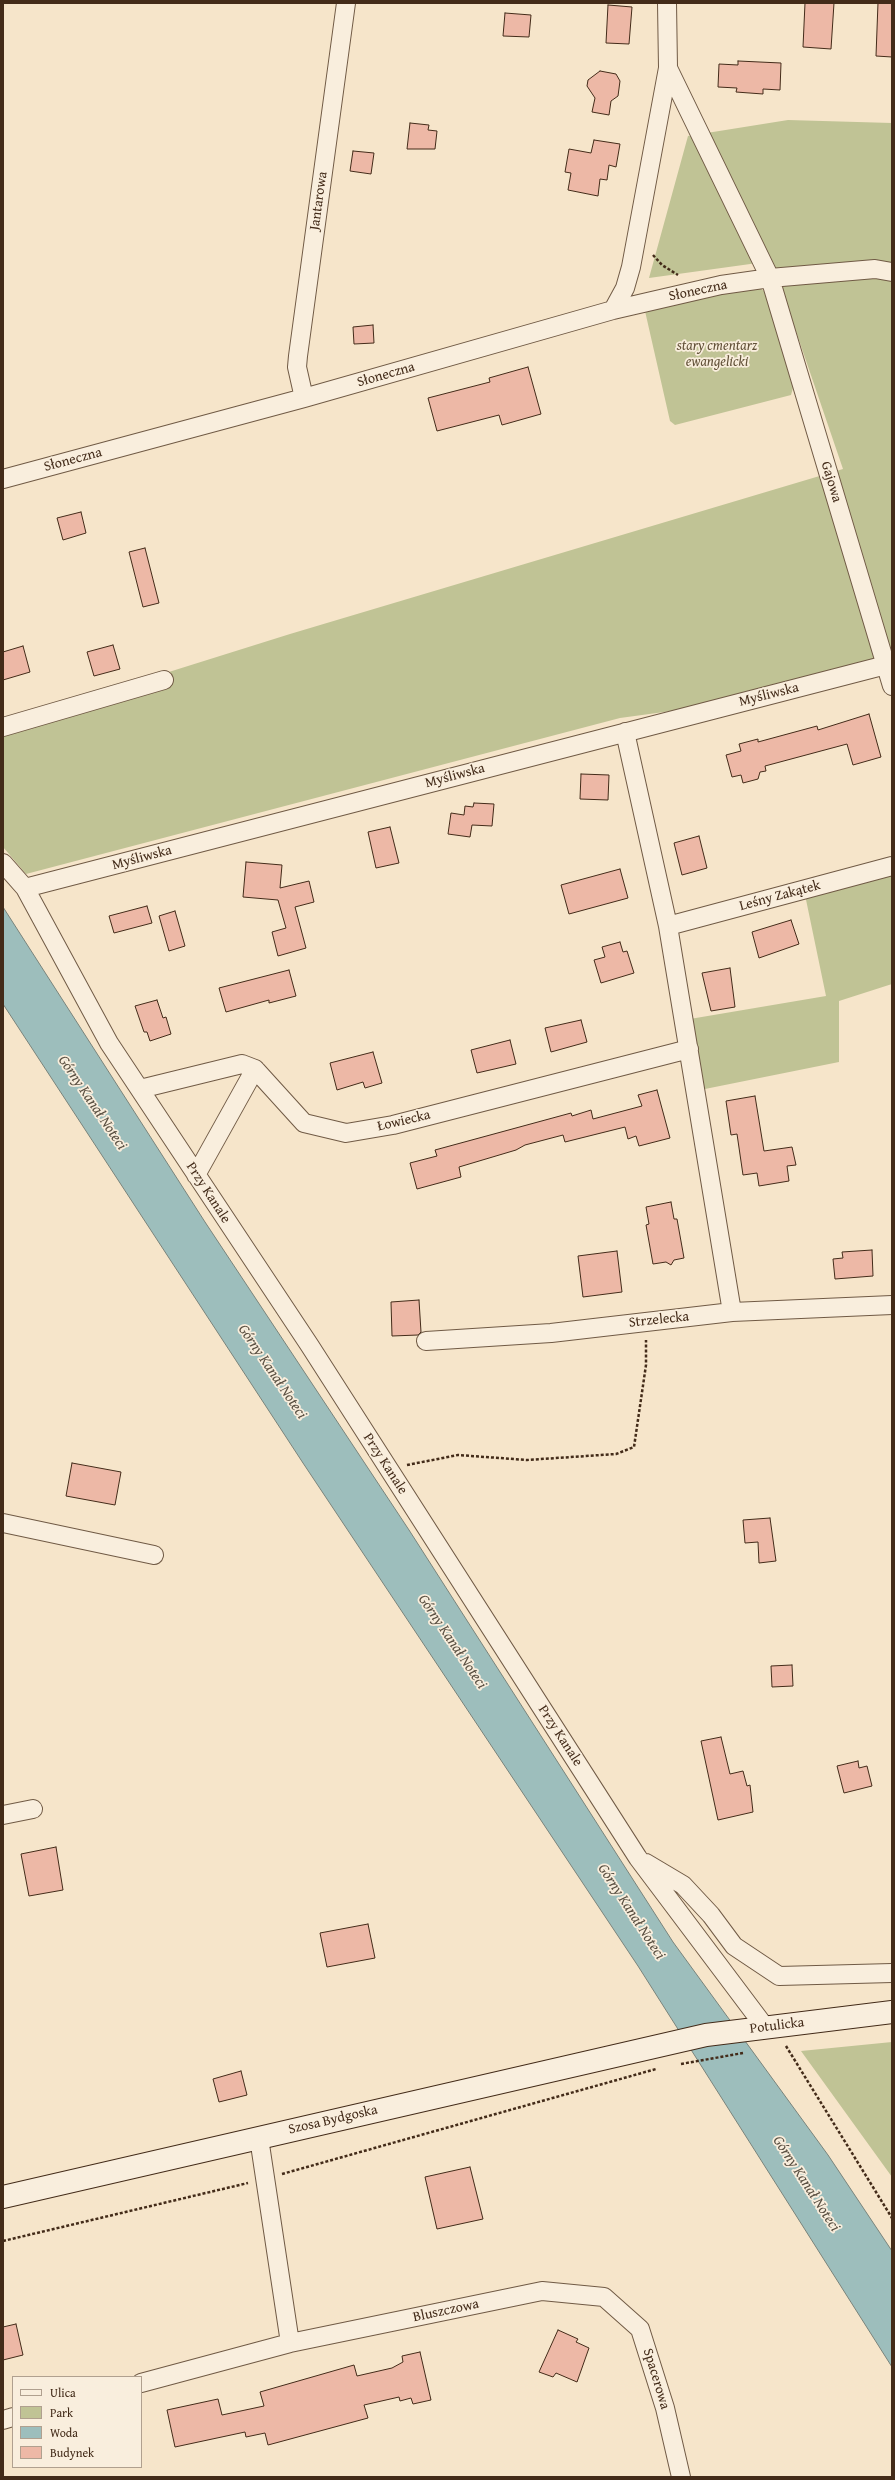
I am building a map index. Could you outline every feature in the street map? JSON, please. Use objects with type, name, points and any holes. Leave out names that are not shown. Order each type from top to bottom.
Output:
[{"type":"street","name":"Jantarowa","points":[[304,398],[297,368],[298,356],[346,3]]},
{"type":"street","points":[[613,310],[625,288],[629,274],[668,68],[666,3]]},
{"type":"street","points":[[668,68],[770,278]]},
{"type":"street","name":"Słoneczna","points":[[3,479],[304,398],[613,310],[721,285],[770,278],[875,269],[892,272]]},
{"type":"street","name":"Gajowa","points":[[770,278],[892,686]]},
{"type":"street","name":"Myśliwska","points":[[25,888],[886,665]]},
{"type":"street","points":[[3,727],[164,680]]},
{"type":"street","points":[[625,732],[668,926],[690,1049],[732,1312]]},
{"type":"street","name":"Przy Kanale","points":[[3,864],[25,888],[109,1043],[388,1469],[638,1858],[756,2028]]},
{"type":"street","name":"Leśny Zakątek","points":[[668,926],[892,866]]},
{"type":"street","name":"Łowiecka","points":[[255,1069],[304,1123],[346,1133],[393,1125],[690,1049]]},
{"type":"street","points":[[140,1089],[242,1064],[255,1069],[196,1175]]},
{"type":"street","name":"Strzelecka","points":[[426,1341],[551,1333],[732,1312],[892,1305]]},
{"type":"street","points":[[3,1523],[154,1555]]},
{"type":"street","points":[[3,1815],[33,1809]]},
{"type":"street","points":[[638,1858],[683,1885],[711,1915],[734,1946],[779,1976],[892,1973]]},
{"type":"street","name":"Potulicka","points":[[664,2044],[756,2028],[892,2012]]},
{"type":"street","name":"Szosa Bydgoska","points":[[3,2197],[664,2044]]},
{"type":"street","points":[[259,2138],[290,2344]]},
{"type":"street","name":"Bluszczowa","points":[[142,2383],[290,2344],[542,2291],[604,2297]]},
{"type":"street","name":"Spacerowa","points":[[604,2297],[640,2329],[665,2408],[681,2477]]},
{"type":"path","points":[[636,232],[662,265],[684,278]]},
{"type":"path","points":[[388,1469],[431,1459],[458,1455],[527,1460],[616,1454],[634,1447],[646,1364],[646,1322]]},
{"type":"path","points":[[785,2045],[892,2218]]},
{"type":"path","points":[[677,2065],[746,2052]]},
{"type":"path","points":[[3,2241],[265,2179],[661,2068]]},
{"type":"green space","points":[[788,120],[892,123],[892,663],[745,701],[620,718],[26,874],[3,847],[3,724],[290,634],[843,469],[772,261],[649,278],[688,136]]},
{"type":"green space","name":"stary cmentarz ewangelicki","points":[[752,287],[759,287],[765,292],[793,388],[791,395],[675,425],[670,421],[645,311]]},
{"type":"green space","points":[[892,866],[892,984],[839,1001],[839,1062],[700,1090],[684,1020],[826,996],[804,890]]},
{"type":"green space","points":[[892,2042],[892,2177],[801,2051]]},
{"type":"water","name":"Górny Kanał Noteci","points":[[3,907],[205,1222],[409,1530],[673,1942],[828,2155],[892,2251],[892,2367],[638,1966],[303,1463],[3,1004]]},
{"type":"building","points":[[805,3],[834,3],[831,49],[803,47]]},
{"type":"building","points":[[878,3],[892,3],[892,57],[876,56]]},
{"type":"building","points":[[608,5],[632,7],[629,44],[606,43]]},
{"type":"building","points":[[505,13],[531,15],[529,37],[503,36]]},
{"type":"building","points":[[738,61],[781,63],[780,90],[763,89],[763,94],[736,92],[737,88],[718,87],[719,64],[738,65]]},
{"type":"building","points":[[600,71],[616,74],[620,81],[618,96],[611,101],[609,115],[592,112],[595,98],[587,86],[588,80]]},
{"type":"building","points":[[410,123],[429,125],[428,130],[437,131],[435,149],[407,149]]},
{"type":"building","points":[[594,140],[620,144],[616,167],[609,165],[607,180],[600,179],[598,196],[568,190],[571,173],[565,172],[569,149],[591,153]]},
{"type":"building","points":[[353,151],[374,153],[371,174],[350,171]]},
{"type":"building","points":[[373,325],[374,343],[354,344],[353,327]]},
{"type":"building","points":[[528,367],[541,414],[502,425],[499,415],[437,431],[428,398],[490,382],[489,378]]},
{"type":"building","points":[[81,512],[86,533],[63,540],[57,518]]},
{"type":"building","points":[[145,548],[159,603],[143,607],[129,552]]},
{"type":"building","points":[[113,645],[120,669],[94,676],[87,652]]},
{"type":"building","points":[[23,646],[30,672],[3,680],[3,652]]},
{"type":"building","points":[[869,714],[881,757],[853,765],[847,744],[765,766],[766,771],[760,772],[758,779],[743,783],[741,775],[732,777],[726,755],[741,751],[739,744],[758,739],[758,742],[817,726],[818,730]]},
{"type":"building","points":[[581,774],[609,775],[608,800],[580,799]]},
{"type":"building","points":[[474,803],[494,804],[492,826],[472,825],[470,837],[448,834],[451,813],[464,815],[465,806],[473,807]]},
{"type":"building","points":[[390,827],[399,863],[376,868],[368,832]]},
{"type":"building","points":[[699,836],[707,868],[682,875],[674,843]]},
{"type":"building","points":[[246,862],[282,865],[280,888],[309,881],[314,902],[295,907],[306,948],[278,956],[272,932],[286,928],[278,900],[243,897]]},
{"type":"building","points":[[620,869],[628,898],[569,914],[561,885]]},
{"type":"building","points":[[147,906],[152,923],[114,933],[109,916]]},
{"type":"building","points":[[175,911],[185,946],[169,951],[159,916]]},
{"type":"building","points":[[791,920],[799,944],[759,958],[752,932]]},
{"type":"building","points":[[620,942],[623,952],[627,951],[634,973],[601,983],[594,960],[605,957],[602,947]]},
{"type":"building","points":[[730,968],[735,1007],[711,1011],[702,973]]},
{"type":"building","points":[[289,970],[296,996],[269,1003],[269,1000],[226,1012],[219,988]]},
{"type":"building","points":[[157,1000],[163,1018],[166,1017],[171,1034],[150,1041],[147,1032],[144,1032],[135,1006]]},
{"type":"building","points":[[581,1020],[587,1042],[551,1052],[545,1028]]},
{"type":"building","points":[[510,1040],[516,1064],[477,1073],[471,1050]]},
{"type":"building","points":[[373,1052],[382,1083],[365,1088],[363,1082],[337,1090],[330,1063]]},
{"type":"building","points":[[657,1090],[670,1138],[639,1146],[636,1136],[628,1139],[625,1127],[565,1142],[563,1135],[525,1145],[516,1150],[459,1167],[461,1177],[417,1189],[410,1163],[437,1156],[435,1150],[571,1113],[572,1116],[591,1110],[593,1119],[642,1106],[638,1095]]},
{"type":"building","points":[[755,1096],[764,1151],[792,1147],[796,1165],[787,1166],[789,1181],[759,1186],[757,1173],[743,1175],[737,1134],[731,1135],[726,1101]]},
{"type":"building","points":[[671,1202],[674,1219],[677,1219],[684,1258],[674,1260],[671,1265],[666,1262],[653,1264],[646,1225],[649,1224],[646,1207]]},
{"type":"building","points":[[872,1250],[873,1276],[835,1279],[833,1259],[843,1258],[842,1252]]},
{"type":"building","points":[[617,1251],[622,1292],[583,1297],[578,1256]]},
{"type":"building","points":[[419,1300],[421,1332],[418,1335],[392,1336],[391,1302]]},
{"type":"building","points":[[72,1463],[121,1472],[115,1505],[66,1496]]},
{"type":"building","points":[[770,1518],[776,1561],[759,1563],[758,1542],[745,1543],[743,1520]]},
{"type":"building","points":[[792,1665],[793,1686],[772,1687],[771,1666]]},
{"type":"building","points":[[721,1737],[730,1774],[743,1771],[747,1786],[750,1785],[753,1812],[718,1820],[701,1741]]},
{"type":"building","points":[[858,1761],[859,1768],[867,1766],[872,1786],[844,1793],[837,1766]]},
{"type":"building","points":[[56,1847],[63,1890],[29,1896],[21,1854]]},
{"type":"building","points":[[368,1924],[375,1958],[327,1967],[320,1933]]},
{"type":"building","points":[[241,2071],[247,2095],[219,2102],[213,2079]]},
{"type":"building","points":[[470,2167],[483,2219],[437,2229],[425,2177]]},
{"type":"building","points":[[16,2324],[23,2355],[3,2360],[3,2327]]},
{"type":"building","points":[[558,2330],[578,2339],[576,2342],[589,2348],[577,2382],[556,2373],[553,2377],[539,2372]]},
{"type":"building","points":[[420,2352],[431,2400],[413,2404],[411,2398],[400,2401],[399,2397],[364,2405],[368,2418],[268,2445],[265,2433],[246,2437],[245,2432],[175,2447],[167,2410],[218,2399],[222,2415],[264,2406],[260,2392],[354,2365],[357,2376],[392,2368],[403,2362],[402,2356]]}]
